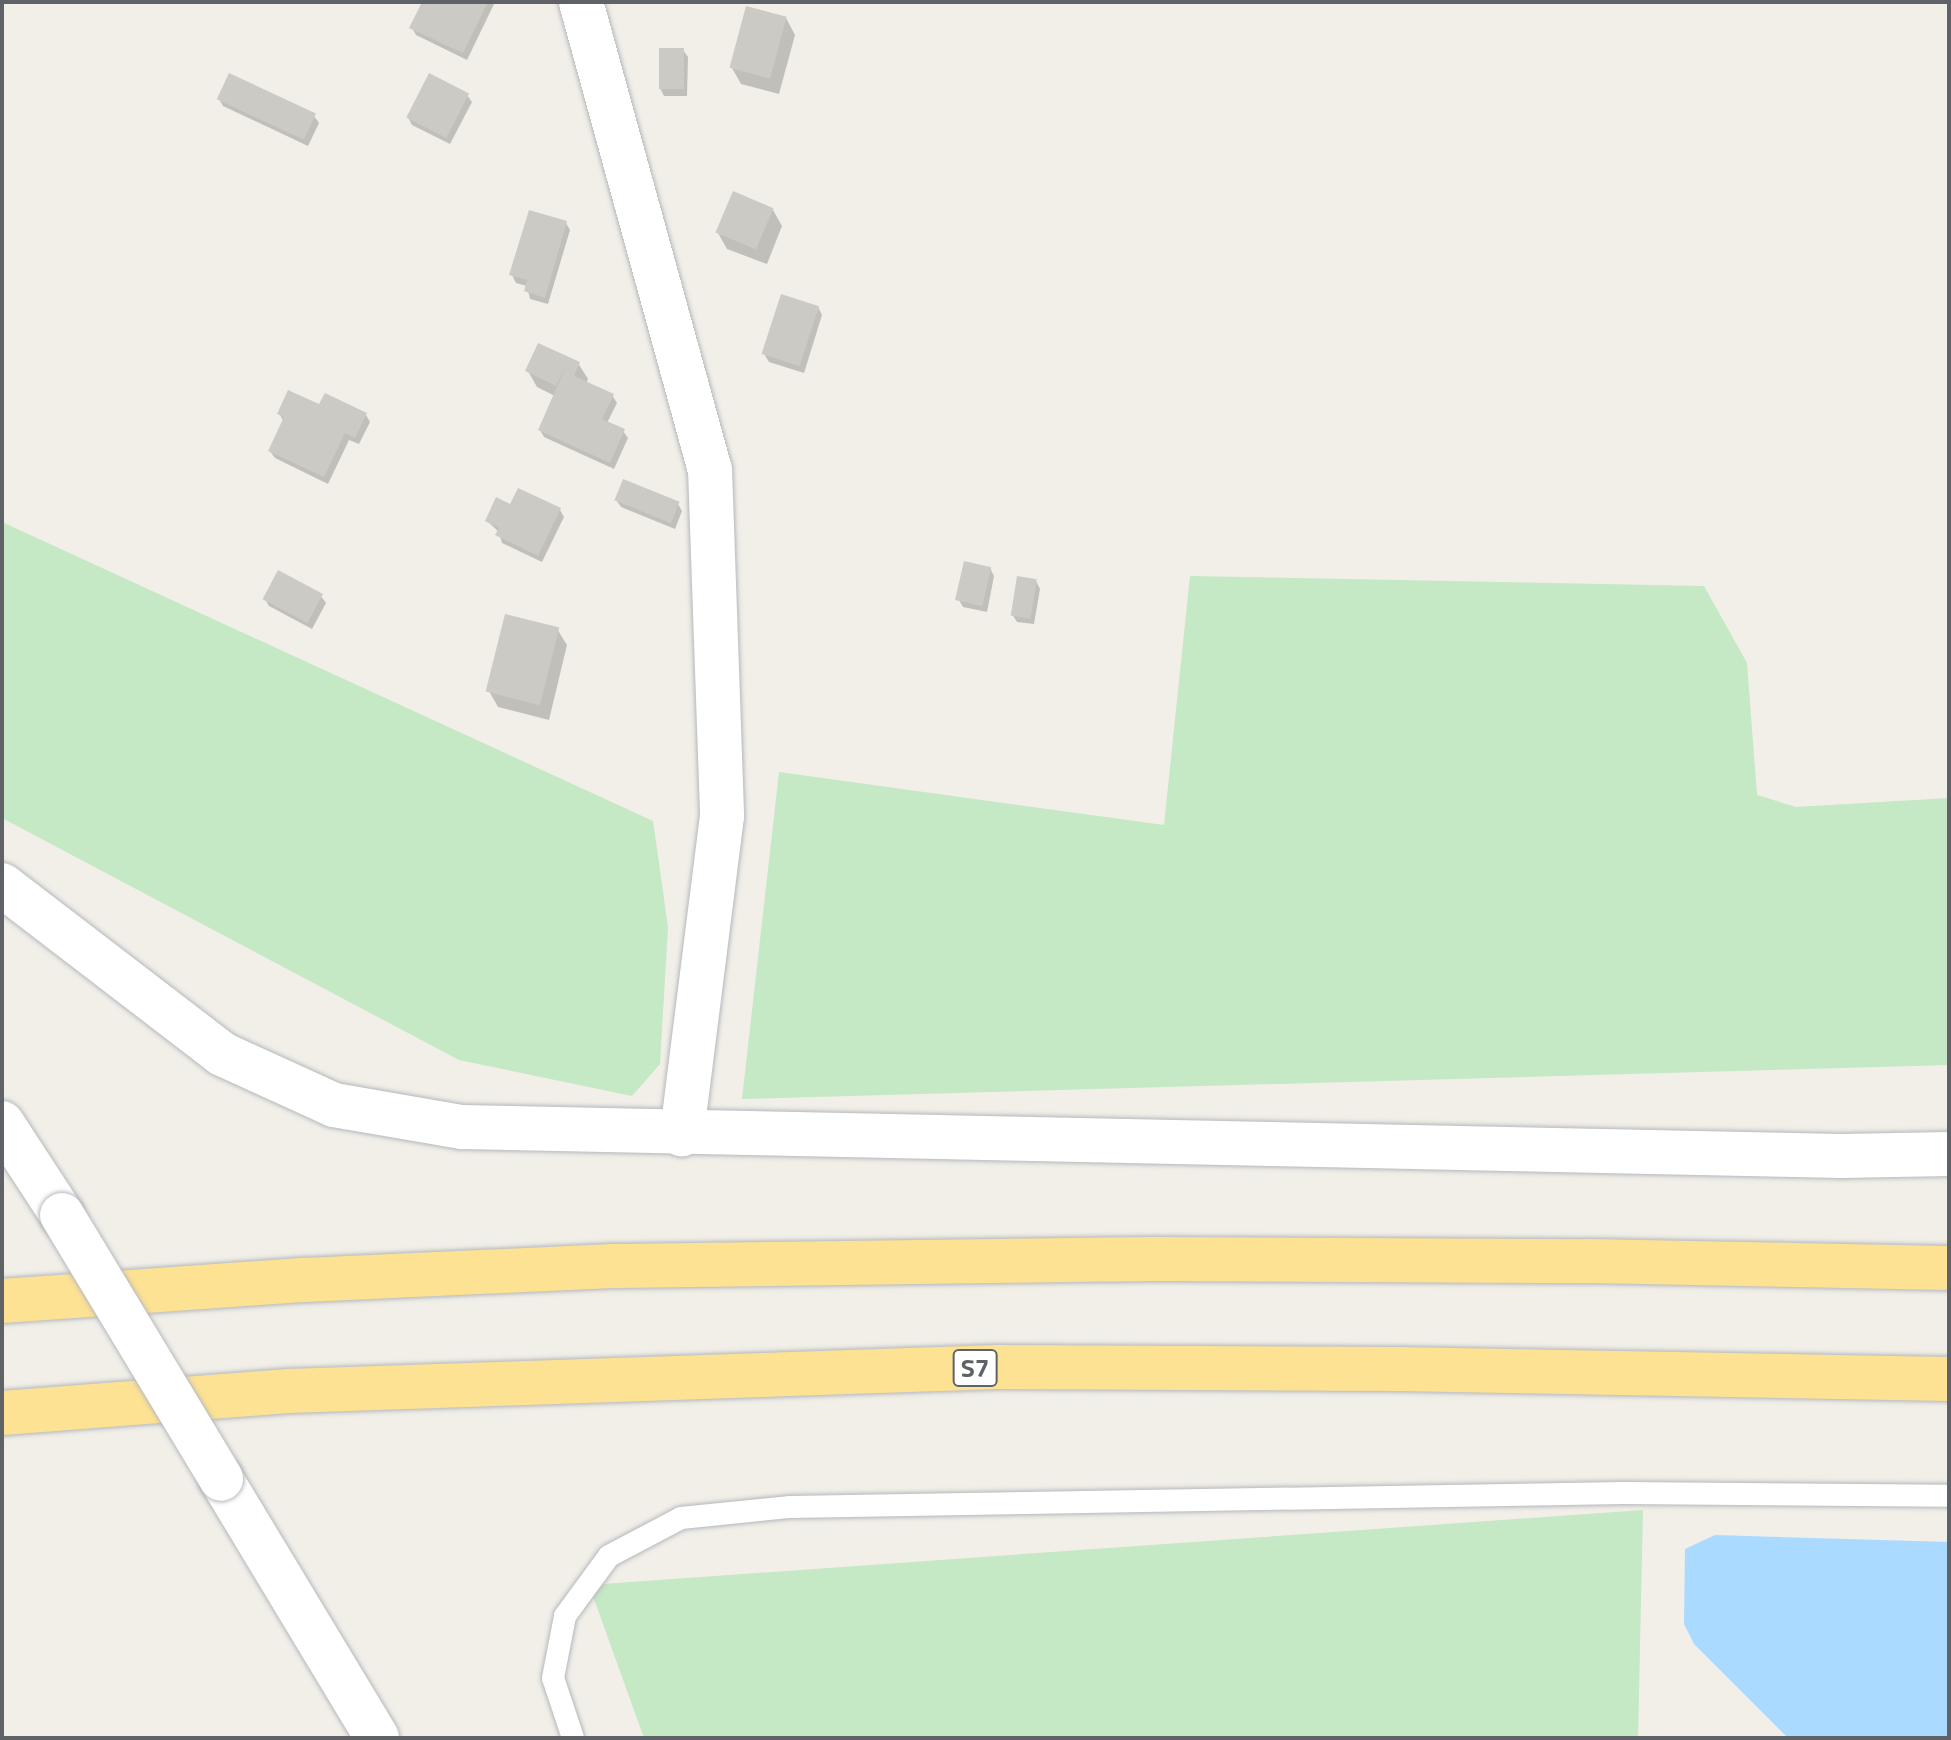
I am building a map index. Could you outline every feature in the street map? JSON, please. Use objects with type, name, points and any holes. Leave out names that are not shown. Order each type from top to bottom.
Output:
[{"type":"highway","points":[[2,1301],[305,1280],[618,1266],[1185,1259],[1589,1261],[1949,1268]]},
{"type":"highway","name":"S7","points":[[2,1413],[289,1391],[998,1367],[1399,1369],[1949,1379]]},
{"type":"street","points":[[581,2],[710,469],[722,816],[682,1134]]},
{"type":"street","points":[[2,885],[222,1054],[334,1105],[462,1127],[682,1134],[1826,1155],[1949,1154]]},
{"type":"street","points":[[2,1123],[62,1215],[377,1738]]},
{"type":"lane","points":[[573,1738],[553,1678],[565,1616],[609,1556],[681,1518],[806,1506],[1623,1493],[1949,1496]]},
{"type":"green space","points":[[2,522],[653,821],[668,927],[660,1064],[632,1096],[459,1060],[2,818]]},
{"type":"green space","points":[[1190,576],[1704,586],[1747,663],[1757,795],[1796,807],[1949,798],[1949,1065],[742,1099],[779,772],[1164,825]]},
{"type":"green space","points":[[1643,1510],[1638,1738],[644,1738],[589,1585]]},
{"type":"water","points":[[1715,1535],[1949,1542],[1949,1738],[1788,1738],[1694,1644],[1684,1624],[1685,1549]]},
{"type":"building","points":[[422,2],[488,2],[463,53],[409,28]]},
{"type":"building","points":[[746,6],[787,17],[770,79],[729,68]]},
{"type":"building","points":[[659,48],[684,48],[684,89],[659,89]]},
{"type":"building","points":[[229,73],[316,114],[304,140],[217,99]]},
{"type":"building","points":[[429,73],[469,93],[446,138],[406,118]]},
{"type":"building","points":[[733,191],[774,208],[756,250],[715,232]]},
{"type":"building","points":[[529,210],[567,221],[545,298],[524,291],[527,280],[509,275]]},
{"type":"building","points":[[781,294],[819,306],[800,366],[762,354]]},
{"type":"building","points":[[538,343],[580,362],[574,376],[614,394],[602,419],[625,429],[610,463],[538,430],[567,364],[556,386],[525,371]]},
{"type":"building","points":[[288,390],[319,404],[325,393],[367,413],[355,438],[345,433],[324,477],[268,451],[284,417],[277,414]]},
{"type":"building","points":[[623,479],[680,502],[671,523],[614,500]]},
{"type":"building","points":[[518,488],[561,508],[538,556],[495,535],[499,528],[485,521],[496,497],[510,504]]},
{"type":"building","points":[[964,561],[991,567],[982,606],[955,600]]},
{"type":"building","points":[[278,570],[323,594],[308,623],[263,599]]},
{"type":"building","points":[[1017,576],[1037,579],[1030,619],[1011,616]]},
{"type":"building","points":[[505,614],[559,628],[540,705],[486,692]]}]
